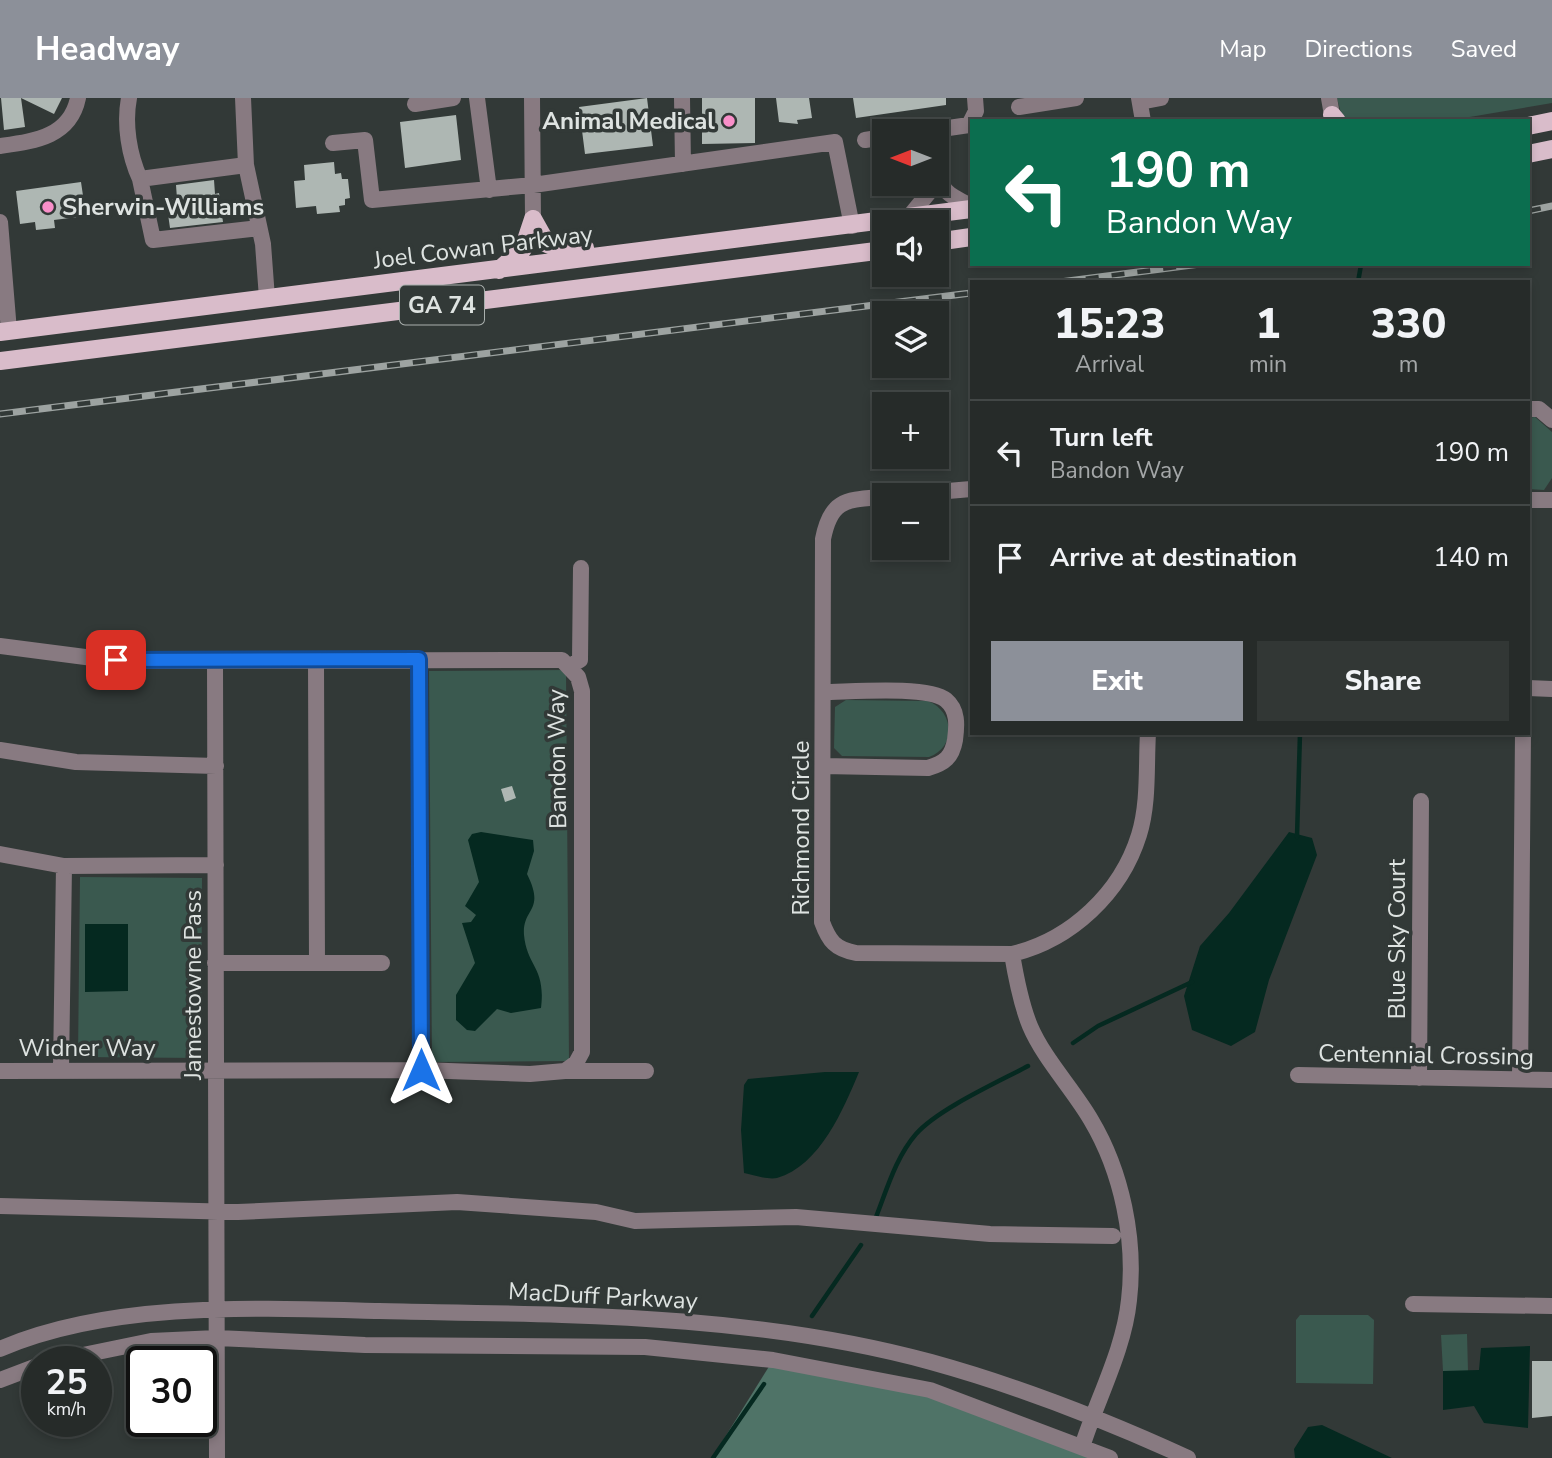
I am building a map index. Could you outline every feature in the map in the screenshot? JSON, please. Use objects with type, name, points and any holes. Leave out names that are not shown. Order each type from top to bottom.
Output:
[{"type":"main road","points":[[1530,126],[1552,121]]},
{"type":"main road","points":[[1530,154],[1552,149]]},
{"type":"main road","name":"Joel Cowan Parkway","points":[[949,211],[970,208]]},
{"type":"main road","points":[[533,219],[547,244],[565,250],[677,238],[713,243]]},
{"type":"main road","points":[[499,270],[523,249],[533,219]]},
{"type":"main road","name":"Joel Cowan Parkway","points":[[4,331],[872,223]]},
{"type":"main road","points":[[949,240],[970,237]]},
{"type":"main road","name":"GA 74","points":[[0,361],[872,252]]},
{"type":"street","points":[[0,146],[37,141],[53,135],[74,116],[78,98]]},
{"type":"street","points":[[129,98],[129,140],[133,164],[140,179],[153,240],[259,228]]},
{"type":"street","points":[[243,98],[246,164],[263,244],[267,298]]},
{"type":"street","points":[[415,104],[453,98]]},
{"type":"street","points":[[477,98],[489,190]]},
{"type":"street","points":[[532,98],[533,219]]},
{"type":"street","points":[[682,98],[683,164]]},
{"type":"street","points":[[972,119],[976,111],[975,98]]},
{"type":"street","points":[[1019,107],[1076,98]]},
{"type":"street","points":[[1143,119],[1140,100],[1161,98]]},
{"type":"street","points":[[949,128],[970,123]]},
{"type":"street","points":[[865,140],[872,139]]},
{"type":"street","points":[[333,143],[365,140],[372,200],[533,185],[835,142],[852,226]]},
{"type":"street","points":[[140,179],[246,164]]},
{"type":"street","points":[[949,194],[970,207]]},
{"type":"street","points":[[915,210],[926,196]]},
{"type":"street","points":[[0,222],[4,331]]},
{"type":"street","points":[[1530,409],[1539,409],[1552,420]]},
{"type":"street","points":[[949,491],[970,489]]},
{"type":"street","name":"Richmond Circle","points":[[872,498],[846,500],[835,508],[827,522],[823,539],[822,922],[829,940],[840,950],[856,953],[1012,954],[1035,948],[1064,932],[1101,902],[1119,878],[1139,835],[1143,815],[1148,735]]},
{"type":"street","points":[[1530,500],[1552,500]]},
{"type":"street","points":[[570,666],[580,660],[581,568]]},
{"type":"street","name":"Bandon Way","points":[[0,646],[116,660],[554,659],[570,666],[578,677],[582,691],[582,1052],[576,1063],[565,1071]]},
{"type":"street","points":[[419,659],[421,1070]]},
{"type":"street","points":[[316,660],[317,963]]},
{"type":"street","name":"Jamestowne Pass","points":[[215,661],[216,1458]]},
{"type":"street","points":[[1530,688],[1552,689]]},
{"type":"street","points":[[822,766],[928,768],[943,764],[953,752],[956,729],[955,710],[944,698],[926,692],[823,692]]},
{"type":"street","points":[[1520,1079],[1523,735]]},
{"type":"street","points":[[0,750],[76,762],[216,766]]},
{"type":"street","name":"Blue Sky Court","points":[[1419,1078],[1421,800]]},
{"type":"street","points":[[0,853],[64,866],[216,865]]},
{"type":"street","points":[[61,1069],[64,866]]},
{"type":"street","points":[[1012,954],[1031,1027],[1094,1123],[1117,1174],[1125,1215],[1131,1261],[1129,1301],[1119,1342],[1082,1447]]},
{"type":"street","points":[[215,963],[382,963]]},
{"type":"street","name":"Widner Way","points":[[0,1071],[61,1069],[216,1072]]},
{"type":"street","points":[[216,1072],[421,1070],[530,1074],[646,1071]]},
{"type":"street","name":"Centennial Crossing","points":[[1298,1075],[1552,1080]]},
{"type":"street","points":[[0,1206],[238,1212],[457,1202],[596,1212],[635,1221],[796,1217],[990,1234],[1113,1236]]},
{"type":"street","points":[[1413,1304],[1552,1307]]},
{"type":"street","name":"MacDuff Parkway","points":[[0,1349],[33,1335],[101,1321],[217,1308],[628,1317],[741,1328],[930,1362],[1091,1418],[1188,1458]]},
{"type":"street","name":"MacDuff Parkway","points":[[112,1349],[151,1341],[217,1338],[365,1345],[645,1347],[773,1360],[930,1390],[1110,1458]]},
{"type":"street","points":[[0,1380],[21,1372]]},
{"type":"shaded area","points":[[1337,98],[1552,98],[1552,103],[1458,119],[1342,119]]},
{"type":"shaded area","points":[[1535,417],[1552,432],[1552,478],[1544,490],[1530,489],[1530,418]]},
{"type":"shaded area","points":[[566,670],[569,1061],[432,1062],[429,671]]},
{"type":"shaded area","points":[[846,700],[928,701],[937,706],[947,720],[948,738],[938,752],[929,757],[842,756],[834,748],[835,707]]},
{"type":"shaded area","points":[[481,832],[533,840],[534,851],[527,874],[534,903],[526,919],[524,935],[539,975],[542,994],[541,1008],[511,1013],[497,1009],[475,1031],[467,1030],[456,1020],[456,995],[475,963],[462,923],[471,922],[476,915],[465,906],[479,882],[468,840],[472,834]]},
{"type":"shaded area","points":[[1289,832],[1312,838],[1317,855],[1269,980],[1255,1032],[1231,1046],[1192,1030],[1184,996],[1200,946],[1229,913]]},
{"type":"shaded area","points":[[80,877],[202,878],[201,1058],[78,1057]]},
{"type":"shaded area","points":[[85,924],[128,924],[128,991],[85,992]]},
{"type":"shaded area","points":[[825,1072],[859,1072],[838,1118],[818,1149],[792,1171],[777,1178],[744,1173],[741,1130],[744,1085],[748,1079]]},
{"type":"shaded area","points":[[1300,1315],[1368,1315],[1374,1320],[1373,1384],[1296,1383],[1296,1320]]},
{"type":"shaded area","points":[[1467,1334],[1468,1371],[1443,1371],[1441,1335]]},
{"type":"shaded area","points":[[1530,1346],[1528,1428],[1484,1423],[1474,1406],[1443,1410],[1443,1371],[1479,1370],[1481,1348]]},
{"type":"shaded area","points":[[773,1360],[930,1390],[1106,1458],[712,1458]]},
{"type":"shaded area","points":[[1322,1425],[1392,1458],[1295,1458],[1294,1449],[1308,1427]]},
{"type":"building","points":[[1,98],[21,98],[25,127],[4,130]]},
{"type":"building","points":[[21,98],[62,98],[54,114]]},
{"type":"building","points":[[647,98],[653,146],[585,154],[579,107]]},
{"type":"building","name":"Animal Medical","points":[[702,98],[755,98],[755,143],[702,144]]},
{"type":"building","points":[[776,98],[809,98],[812,118],[797,120],[798,124],[779,122]]},
{"type":"building","points":[[853,98],[946,98],[946,105],[856,118]]},
{"type":"building","points":[[456,115],[461,160],[405,168],[400,122]]},
{"type":"building","points":[[334,162],[335,174],[341,173],[342,179],[348,179],[350,198],[345,199],[345,205],[339,206],[340,212],[317,214],[316,206],[296,208],[294,181],[305,180],[304,165]]},
{"type":"building","points":[[214,180],[215,194],[219,193],[223,222],[170,228],[166,200],[177,199],[176,185]]},
{"type":"building","name":"Sherwin-Williams","points":[[81,182],[86,216],[54,220],[55,228],[36,230],[35,222],[20,224],[16,191]]},
{"type":"building","points":[[512,786],[516,798],[505,802],[501,789]]},
{"type":"building","points":[[1532,1361],[1552,1361],[1552,1416],[1532,1418]]},
{"type":"waterway","points":[[1358,280],[1361,266]]},
{"type":"waterway","points":[[1297,837],[1300,735]]},
{"type":"waterway","points":[[1073,1043],[1098,1026],[1192,982]]},
{"type":"waterway","points":[[876,1217],[897,1163],[916,1134],[953,1106],[1028,1066]]},
{"type":"waterway","points":[[812,1316],[861,1245]]},
{"type":"waterway","points":[[713,1458],[764,1384]]},
{"type":"railway","points":[[1530,211],[1552,206]]},
{"type":"railway","points":[[1076,280],[1184,266]]},
{"type":"railway","points":[[0,414],[970,293]]},
{"type":"place","name":"Animal Medical","points":[[729,121]]},
{"type":"place","name":"Sherwin-Williams","points":[[48,207]]},
{"type":"route","points":[[116,660],[419,659],[421,1070]]}]
